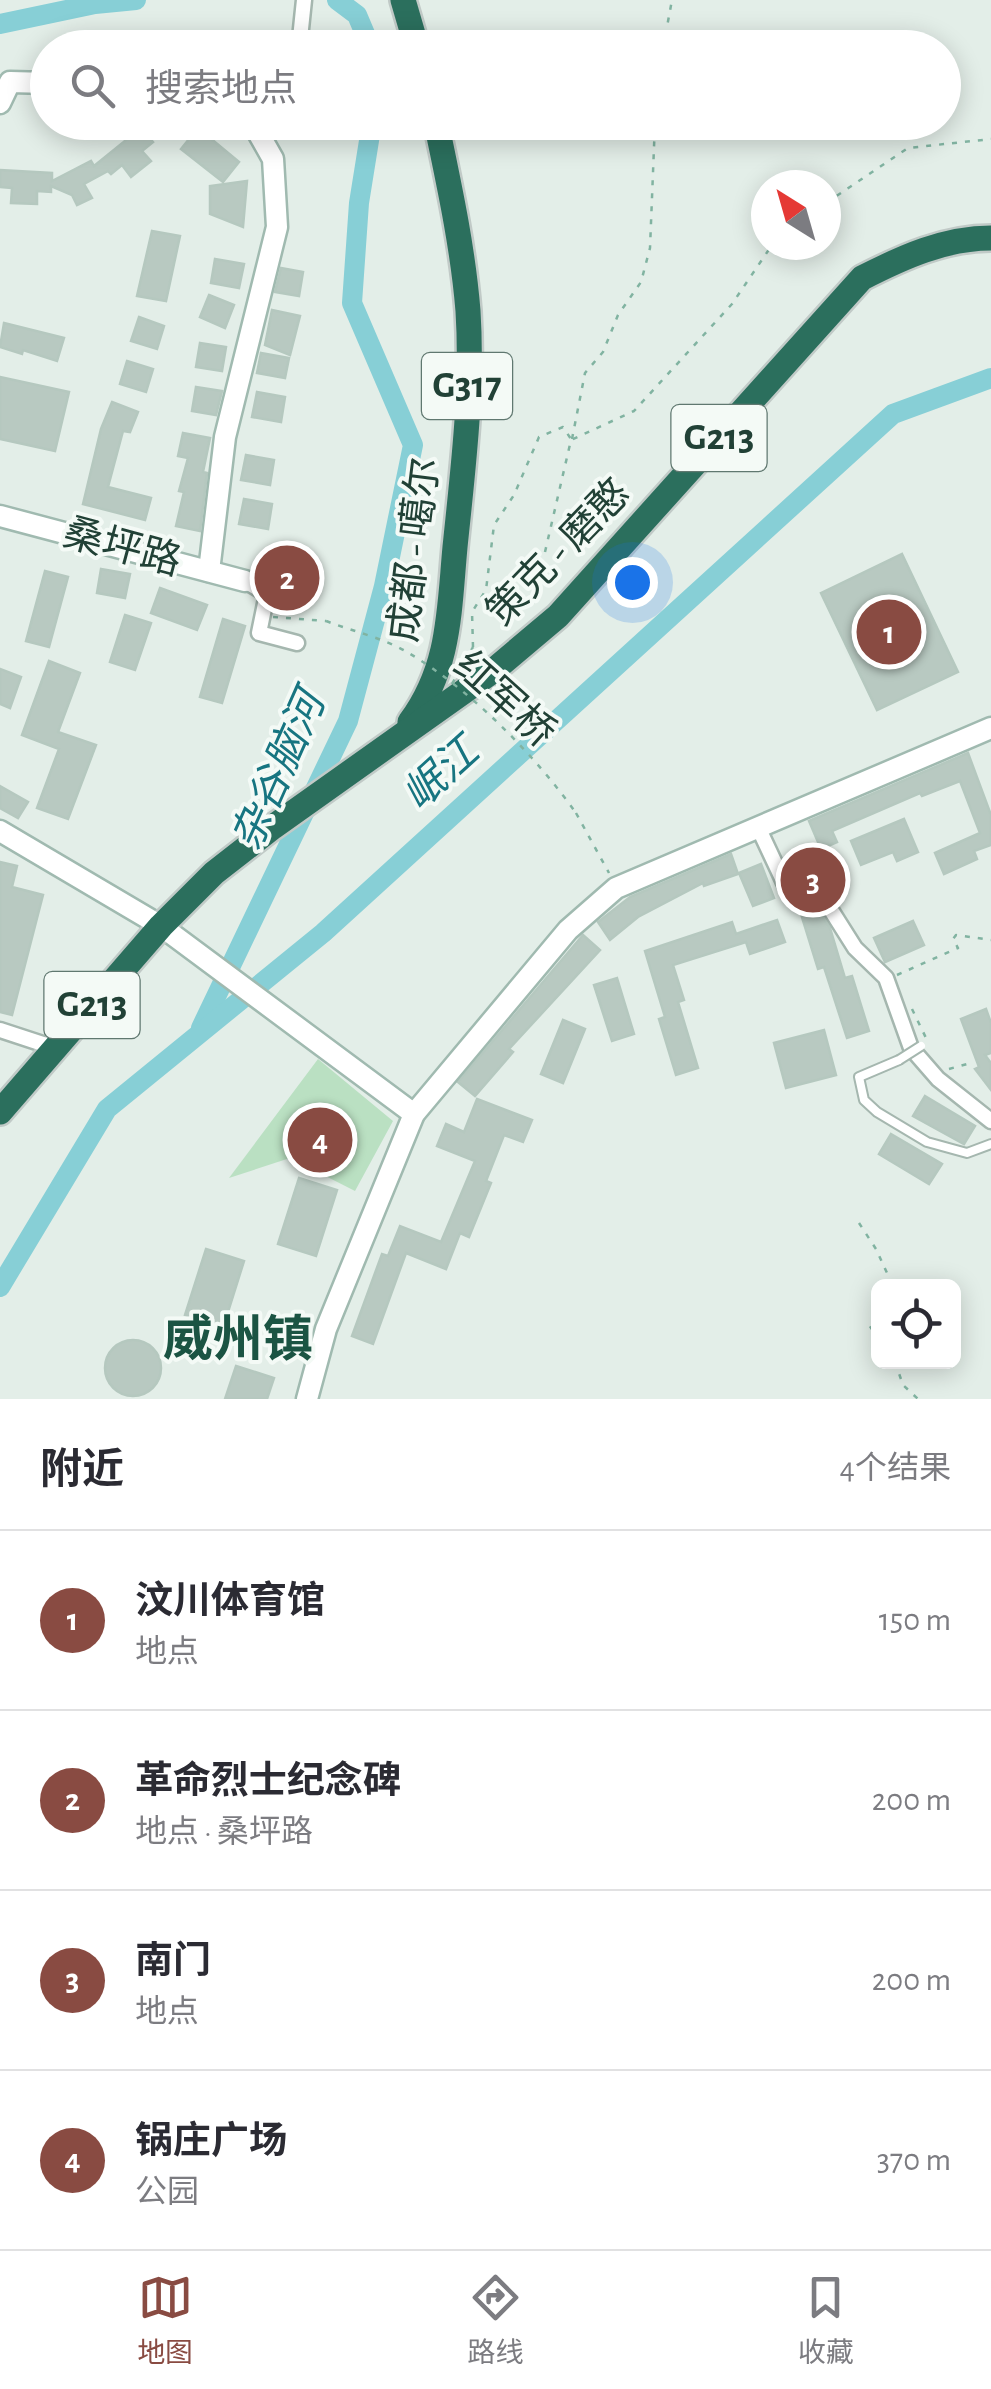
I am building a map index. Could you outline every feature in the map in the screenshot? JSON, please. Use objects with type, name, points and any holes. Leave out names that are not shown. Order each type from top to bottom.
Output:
[{"type":"highway","points":[[403,0],[412,30]]},
{"type":"highway","name":"成都 - 噶尔","points":[[398,738],[426,699],[445,644],[467,426],[468,311],[440,140]]},
{"type":"highway","name":"策克 - 磨憨","points":[[398,738],[461,686],[494,670],[558,616],[862,278],[902,257],[966,238],[991,238]]},
{"type":"highway","points":[[445,644],[468,666],[494,670]]},
{"type":"highway","name":"G213","points":[[0,1112],[161,926],[214,873],[398,738]]},
{"type":"street","points":[[301,30],[304,0]]},
{"type":"street","points":[[0,103],[10,82],[30,83]]},
{"type":"street","points":[[209,571],[224,438],[276,227],[272,159],[264,140]]},
{"type":"street","name":"桑坪路","points":[[0,516],[245,581]]},
{"type":"street","points":[[245,581],[267,594],[258,634],[297,643]]},
{"type":"street","points":[[306,1399],[326,1329],[414,1114],[568,930],[616,888],[991,728]]},
{"type":"street","points":[[758,827],[788,891],[799,903],[824,899],[830,904],[855,948],[886,978],[911,1048],[938,1079],[991,1121]]},
{"type":"street","points":[[0,830],[161,926],[414,1114]]},
{"type":"street","points":[[0,1030],[55,1048]]},
{"type":"lane","points":[[924,1044],[860,1078],[864,1100],[927,1142],[967,1153],[991,1144]]},
{"type":"path","points":[[666,30],[672,0]]},
{"type":"path","points":[[841,193],[908,148],[991,139]]},
{"type":"path","points":[[546,552],[585,373],[603,352],[618,316],[641,282],[646,265],[654,140]]},
{"type":"path","points":[[572,440],[634,412],[732,304],[762,260]]},
{"type":"path","points":[[461,686],[473,647],[472,612],[486,590],[494,525],[514,495],[540,437],[562,427],[572,440]]},
{"type":"path","name":"红军桥","points":[[262,616],[326,621],[406,651],[461,686],[515,740],[576,814],[616,888]]},
{"type":"path","points":[[896,976],[958,948],[956,935],[991,940]]},
{"type":"path","points":[[912,1009],[924,1044]]},
{"type":"path","points":[[944,1070],[967,1064]]},
{"type":"path","points":[[859,1224],[890,1279]]},
{"type":"path","points":[[897,1369],[903,1385],[918,1399]]},
{"type":"green space","points":[[318,1059],[393,1121],[355,1191],[290,1158],[229,1178]]},
{"type":"building","points":[[126,140],[153,142],[142,151],[151,161],[131,177],[122,165],[111,174],[108,171],[84,184],[92,198],[77,205],[72,195],[51,186],[51,192],[37,191],[37,204],[11,203],[12,188],[0,187],[0,170],[52,173],[52,181],[91,161],[94,166]]},
{"type":"building","points":[[188,140],[212,140],[239,162],[223,182],[181,149]]},
{"type":"building","points":[[247,181],[243,227],[210,214],[210,186]]},
{"type":"building","points":[[152,231],[180,236],[166,301],[137,296]]},
{"type":"building","points":[[215,259],[244,264],[239,288],[211,283]]},
{"type":"building","points":[[281,268],[303,272],[299,296],[275,292]]},
{"type":"building","points":[[209,295],[234,305],[225,328],[200,317]]},
{"type":"building","points":[[272,310],[300,316],[290,355],[265,345]]},
{"type":"building","points":[[139,317],[164,326],[157,349],[131,341]]},
{"type":"building","points":[[4,323],[64,338],[57,361],[0,347]]},
{"type":"building","points":[[200,343],[226,347],[222,371],[196,367]]},
{"type":"building","points":[[261,353],[289,358],[285,378],[257,373]]},
{"type":"building","points":[[127,361],[153,369],[146,392],[120,384]]},
{"type":"building","points":[[0,377],[69,392],[55,451],[0,439]]},
{"type":"building","points":[[196,387],[222,391],[216,415],[192,411]]},
{"type":"building","points":[[257,392],[285,397],[281,422],[252,417]]},
{"type":"building","points":[[112,402],[138,412],[130,432],[123,431],[108,487],[151,498],[145,520],[83,504],[101,429]]},
{"type":"building","points":[[183,433],[210,438],[203,472],[207,473],[200,531],[176,526],[184,492],[179,491],[188,458],[178,456]]},
{"type":"building","points":[[246,455],[274,460],[270,485],[241,480]]},
{"type":"building","points":[[244,499],[272,504],[268,529],[239,524]]},
{"type":"building","points":[[902,554],[958,672],[877,710],[821,593]]},
{"type":"building","points":[[101,569],[130,574],[125,598],[97,593]]},
{"type":"building","points":[[45,571],[68,577],[49,647],[26,641]]},
{"type":"building","points":[[160,588],[207,605],[197,630],[151,613]]},
{"type":"building","points":[[125,615],[151,623],[135,670],[110,662]]},
{"type":"building","points":[[223,619],[245,626],[222,703],[200,697]]},
{"type":"building","points":[[49,661],[80,673],[58,732],[96,745],[68,819],[37,808],[59,749],[22,735]]},
{"type":"building","points":[[0,669],[21,677],[10,708],[0,704]]},
{"type":"building","points":[[968,753],[991,815],[991,845],[974,851],[977,859],[944,874],[935,853],[980,833],[960,781],[922,796],[920,793],[832,831],[837,842],[821,849],[809,821]]},
{"type":"building","points":[[0,786],[28,802],[18,818],[0,808]]},
{"type":"building","points":[[904,819],[918,852],[897,861],[893,852],[861,865],[851,841]]},
{"type":"building","points":[[731,854],[738,874],[704,886],[703,883],[638,917],[610,940],[598,922],[630,897]]},
{"type":"building","points":[[0,862],[17,866],[12,887],[43,895],[12,1015],[0,1012]]},
{"type":"building","points":[[825,862],[834,883],[803,892],[793,876]]},
{"type":"building","points":[[761,864],[774,898],[753,906],[739,873]]},
{"type":"building","points":[[819,911],[830,928],[845,978],[852,976],[869,1031],[847,1038],[824,967],[818,969],[801,914]]},
{"type":"building","points":[[777,920],[785,942],[750,954],[746,942],[673,965],[684,1000],[678,1002],[698,1068],[676,1075],[659,1019],[665,1017],[645,951],[732,922],[736,934]]},
{"type":"building","points":[[913,921],[924,945],[885,962],[874,938]]},
{"type":"building","points":[[583,935],[600,950],[509,1049],[513,1052],[475,1096],[458,1082]]},
{"type":"building","points":[[617,978],[634,1034],[612,1041],[594,985]]},
{"type":"building","points":[[986,1009],[991,1023],[991,1053],[985,1055],[991,1063],[991,1090],[975,1069],[979,1067],[961,1019]]},
{"type":"building","points":[[563,1020],[585,1029],[563,1083],[541,1074]]},
{"type":"building","points":[[824,1030],[836,1075],[786,1088],[774,1043]]},
{"type":"building","points":[[925,1096],[975,1126],[964,1144],[913,1116]]},
{"type":"building","points":[[477,1099],[532,1120],[523,1142],[504,1135],[486,1181],[491,1183],[469,1237],[460,1233],[446,1269],[406,1253],[373,1344],[352,1336],[382,1254],[388,1256],[400,1226],[441,1242],[475,1161],[437,1146],[446,1124],[464,1132]]},
{"type":"building","points":[[891,1134],[942,1164],[929,1184],[879,1154]]},
{"type":"building","points":[[299,1178],[337,1190],[316,1256],[278,1244]]},
{"type":"building","points":[[206,1249],[244,1261],[223,1328],[185,1315]]},
{"type":"building","points":[[133,1340],[153,1348],[161,1368],[153,1388],[133,1396],[113,1388],[105,1368],[113,1348]]},
{"type":"building","points":[[236,1366],[274,1378],[267,1399],[225,1399]]},
{"type":"waterway","name":"杂谷脑河","points":[[0,24],[95,4],[136,0]]},
{"type":"waterway","name":"杂谷脑河","points":[[337,0],[357,15],[363,30]]},
{"type":"waterway","name":"杂谷脑河","points":[[201,1028],[348,721],[384,586],[413,445],[352,303],[359,203],[369,140]]},
{"type":"waterway","name":"岷江","points":[[0,1287],[107,1109],[323,933],[893,414],[991,378]]},
{"type":"place","name":"革命烈士纪念碑","points":[[287,578]]},
{"type":"place","name":"汶川体育馆","points":[[889,632]]},
{"type":"place","name":"南门","points":[[813,880]]},
{"type":"place","name":"锅庄广场","points":[[320,1140]]},
{"type":"district","name":"威州镇","points":[[238,1341]]}]
